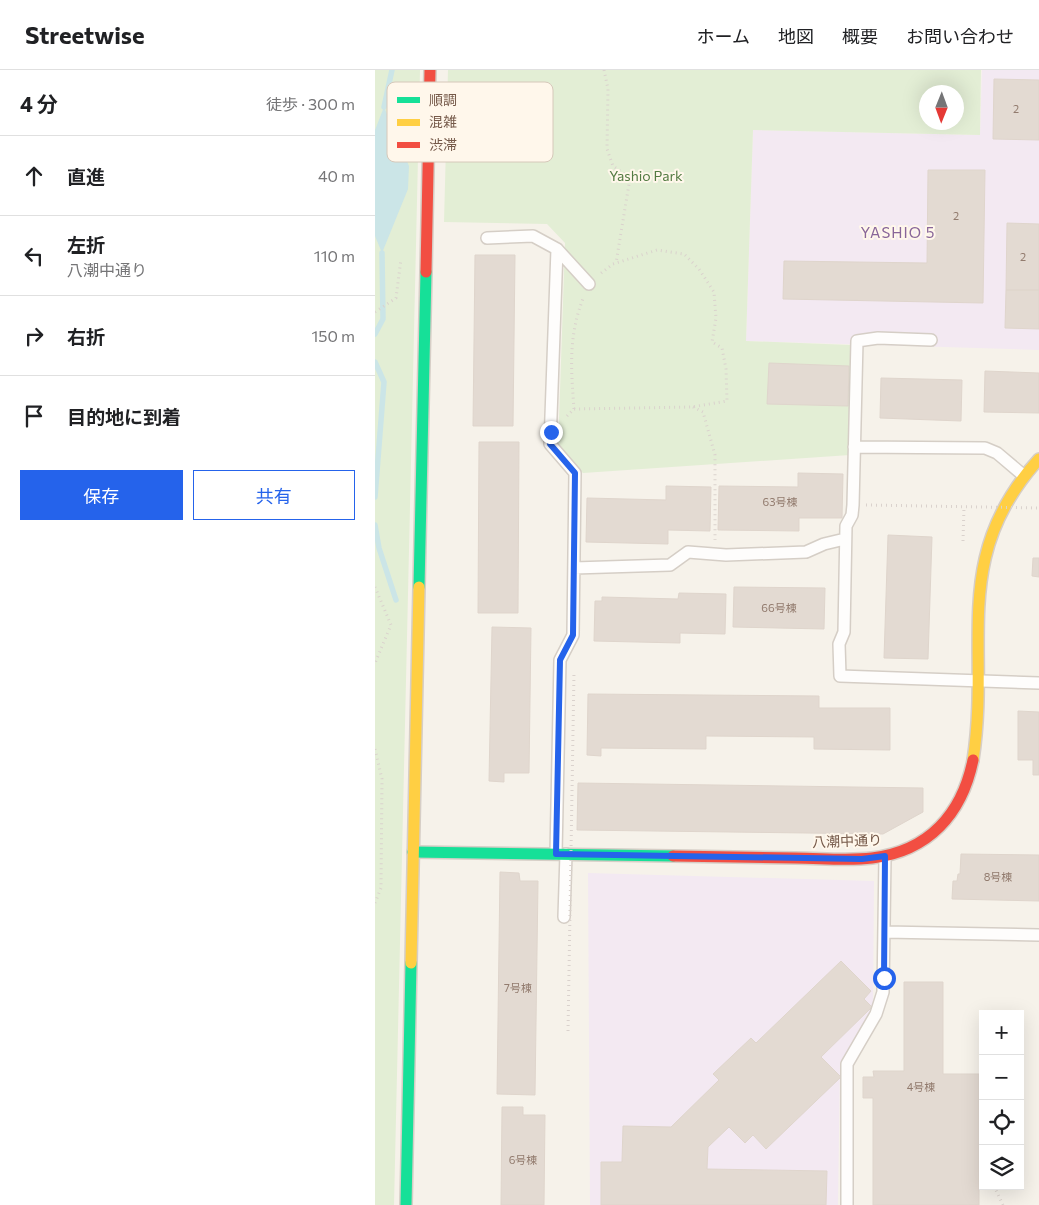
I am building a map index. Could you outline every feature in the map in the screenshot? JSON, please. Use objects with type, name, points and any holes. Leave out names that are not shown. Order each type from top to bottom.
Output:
[{"type":"street","points":[[406,1205],[428,162]]},
{"type":"street","name":"八潮中通り","points":[[413,852],[862,859],[899,852],[929,836],[947,821],[961,801],[971,777],[975,761],[980,588],[985,554],[999,514],[1023,475],[1039,460]]},
{"type":"lane","points":[[487,238],[533,236],[557,249],[589,284]]},
{"type":"lane","points":[[557,249],[550,444],[575,473],[573,635],[560,660],[561,854],[564,917]]},
{"type":"lane","points":[[931,340],[878,338],[857,341],[853,515],[846,526],[844,632],[839,644],[840,676],[1039,683]]},
{"type":"lane","points":[[855,446],[985,448],[997,453],[1023,475]]},
{"type":"lane","points":[[574,568],[669,565],[688,552],[720,554],[806,552],[824,544],[845,540]]},
{"type":"lane","points":[[847,1205],[847,1064],[876,1014],[881,1001],[884,978],[885,856]]},
{"type":"lane","points":[[885,932],[1039,935]]},
{"type":"path","points":[[605,70],[608,89],[607,149],[613,166],[631,178],[616,263]]},
{"type":"path","points":[[657,250],[684,254],[699,269],[714,292],[716,318],[712,342],[722,348],[726,369],[727,402],[693,407],[574,409],[571,350],[576,316],[589,284],[616,263],[657,250]]},
{"type":"path","points":[[375,312],[396,298],[401,254]]},
{"type":"path","points":[[693,407],[703,412],[715,455],[715,543],[720,554]]},
{"type":"path","points":[[866,505],[1039,508]]},
{"type":"path","points":[[963,549],[964,507]]},
{"type":"path","points":[[375,587],[391,625],[375,663]]},
{"type":"path","points":[[568,1031],[574,672]]},
{"type":"path","points":[[375,748],[382,779],[381,888],[375,903]]},
{"type":"path","points":[[996,1190],[1003,1205]]},
{"type":"shaded area","points":[[982,70],[1039,70],[1039,350],[746,341],[753,130],[980,135]]},
{"type":"shaded area","points":[[588,873],[874,881],[873,1011],[840,1063],[838,1205],[590,1205]]},
{"type":"green space","points":[[375,70],[420,70],[420,82],[387,82],[387,162],[418,162],[394,1205],[375,1205]]},
{"type":"green space","name":"Yashio Park","points":[[448,70],[981,70],[980,135],[753,130],[746,341],[851,345],[850,455],[583,473],[558,450],[565,243],[547,224],[444,222],[446,162],[553,162],[553,82],[448,82]]},
{"type":"water","points":[[384,107],[387,114],[387,162],[407,162],[409,166],[408,189],[382,253],[375,236],[375,130]]},
{"type":"building","points":[[994,79],[1039,80],[1039,140],[993,139]]},
{"type":"building","points":[[928,170],[985,170],[983,303],[783,299],[784,261],[927,263]]},
{"type":"building","points":[[1007,223],[1039,224],[1039,290],[1006,290]]},
{"type":"building","points":[[475,255],[515,255],[513,426],[473,426]]},
{"type":"building","points":[[1006,290],[1039,290],[1039,329],[1005,328]]},
{"type":"building","points":[[769,363],[849,366],[848,406],[767,404]]},
{"type":"building","points":[[985,371],[1039,373],[1039,413],[984,412]]},
{"type":"building","points":[[881,378],[962,380],[961,421],[880,418]]},
{"type":"building","points":[[479,442],[519,442],[518,613],[478,613]]},
{"type":"building","points":[[798,473],[843,474],[842,518],[799,518],[799,531],[718,530],[719,486],[798,487]]},
{"type":"building","points":[[666,486],[711,487],[710,531],[668,530],[668,544],[586,542],[587,498],[666,500]]},
{"type":"building","points":[[888,535],[932,537],[928,659],[884,658]]},
{"type":"building","points":[[1033,558],[1039,558],[1039,577],[1032,576]]},
{"type":"building","points":[[734,587],[825,588],[824,629],[733,627]]},
{"type":"building","points":[[679,593],[726,594],[725,634],[680,633],[680,643],[594,641],[595,601],[602,601],[602,597],[678,599]]},
{"type":"building","points":[[492,627],[531,628],[529,773],[504,773],[504,782],[489,781]]},
{"type":"building","points":[[588,694],[819,696],[819,708],[890,708],[890,750],[814,749],[814,737],[706,736],[706,749],[601,748],[601,756],[587,755]]},
{"type":"building","points":[[1018,711],[1039,712],[1039,775],[1033,775],[1033,760],[1018,760]]},
{"type":"building","points":[[578,783],[923,788],[923,812],[883,834],[577,830]]},
{"type":"building","points":[[961,854],[1039,855],[1039,901],[952,899],[953,881],[957,881],[958,874],[960,874]]},
{"type":"building","points":[[500,872],[519,873],[520,881],[538,881],[535,1095],[497,1094]]},
{"type":"building","points":[[841,961],[871,991],[864,999],[872,1007],[821,1057],[841,1077],[766,1149],[753,1135],[745,1143],[729,1127],[708,1147],[707,1169],[827,1171],[826,1205],[601,1205],[601,1162],[622,1162],[623,1126],[671,1127],[719,1080],[713,1074],[751,1038],[756,1043]]},
{"type":"building","points":[[904,982],[943,982],[943,1074],[979,1074],[979,1205],[873,1205],[873,1098],[863,1098],[863,1077],[874,1077],[873,1071],[904,1071]]},
{"type":"building","points":[[502,1107],[523,1107],[523,1115],[545,1115],[544,1205],[501,1205]]},
{"type":"waterway","points":[[389,82],[392,70]]},
{"type":"waterway","points":[[384,107],[387,93]]},
{"type":"waterway","points":[[375,334],[383,319],[382,253]]},
{"type":"waterway","points":[[375,362],[384,382],[375,497]]},
{"type":"waterway","points":[[375,525],[379,548],[396,600]]},
{"type":"traffic: fast","points":[[419,587],[426,272]]},
{"type":"traffic: fast","points":[[413,852],[673,856]]},
{"type":"traffic: fast","points":[[406,1205],[411,963]]},
{"type":"traffic: slow","points":[[973,760],[977,718],[979,603],[983,567],[993,531],[1011,496],[1039,459]]},
{"type":"traffic: slow","points":[[411,963],[419,587]]},
{"type":"traffic: jam","points":[[430,70],[430,82]]},
{"type":"traffic: jam","points":[[426,272],[428,162]]},
{"type":"traffic: jam","points":[[673,856],[853,859],[892,854],[910,847],[940,827],[961,797],[973,760]]},
{"type":"district","name":"YASHIO 5","points":[[898,233]]},
{"type":"route","points":[[551,432],[550,444],[575,473],[573,635],[560,660],[556,854],[862,859],[885,856],[884,978]]}]
